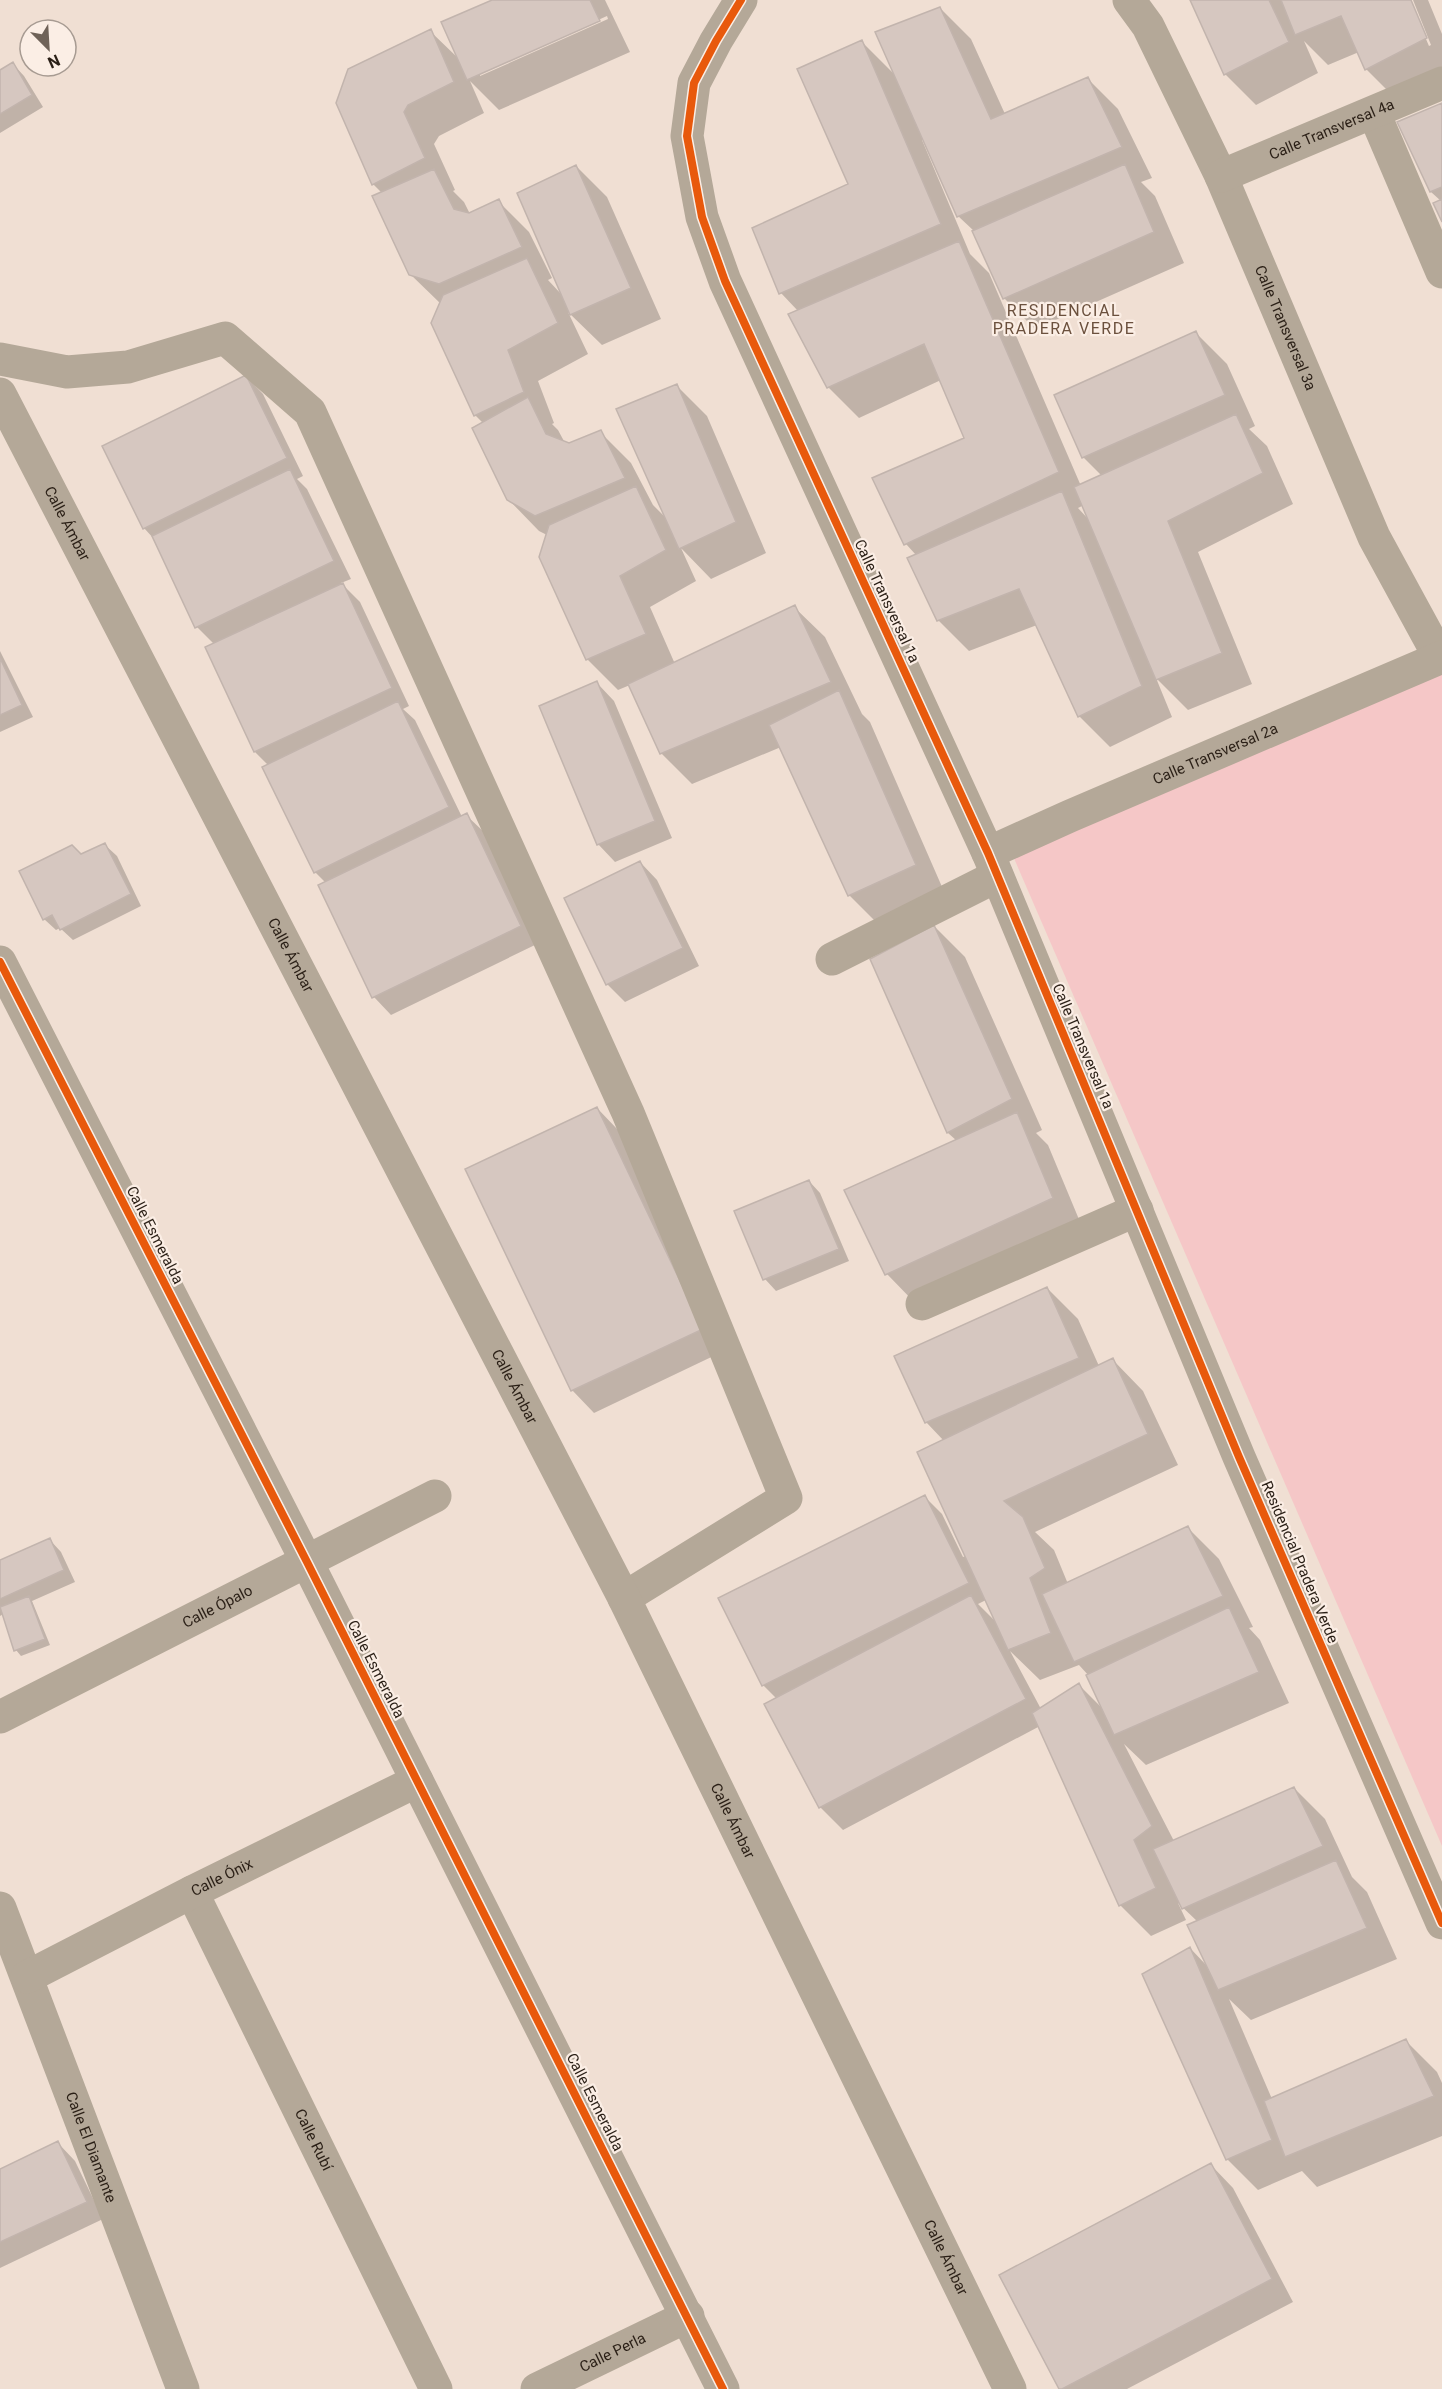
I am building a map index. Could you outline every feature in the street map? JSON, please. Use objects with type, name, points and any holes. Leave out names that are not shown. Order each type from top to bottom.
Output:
[{"type":"street","name":"Calle Transversal 1a","points":[[741,0],[694,83],[687,136],[702,217],[724,281],[741,319],[992,865],[1137,1210]]},
{"type":"street","name":"Calle Transversal 3a","points":[[1129,0],[1148,26],[1221,176],[1374,537],[1441,657]]},
{"type":"street","name":"Calle Transversal 4a","points":[[1221,176],[1442,83]]},
{"type":"street","points":[[1374,113],[1442,272]]},
{"type":"street","points":[[0,359],[77,372],[128,367],[225,338],[310,412],[628,1113],[786,1498],[624,1598]]},
{"type":"street","name":"Calle Ámbar","points":[[0,394],[624,1598],[1010,2389]]},
{"type":"street","name":"Calle Transversal 2a","points":[[832,959],[992,865],[1070,816],[1441,657]]},
{"type":"street","name":"Calle Esmeralda","points":[[0,962],[308,1562],[723,2389]]},
{"type":"street","points":[[922,1304],[1137,1210]]},
{"type":"street","name":"Residencial Pradera Verde","points":[[1137,1210],[1239,1457],[1442,1923]]},
{"type":"street","name":"Calle Ópalo","points":[[0,1717],[435,1496]]},
{"type":"street","name":"Calle Ónix","points":[[27,1977],[192,1892],[417,1781]]},
{"type":"street","name":"Calle Rubí","points":[[192,1892],[436,2389]]},
{"type":"street","name":"Calle El Diamante","points":[[0,1908],[183,2389]]},
{"type":"street","name":"Calle Perla","points":[[537,2389],[688,2316]]},
{"type":"shaded area","points":[[1442,656],[1442,1846],[1013,856]]},
{"type":"building","points":[[492,0],[590,0],[600,21],[467,80],[441,22]]},
{"type":"building","points":[[1190,0],[1269,0],[1289,42],[1224,75]]},
{"type":"building","points":[[1281,0],[1411,0],[1427,38],[1365,70],[1341,16],[1295,35]]},
{"type":"building","points":[[940,7],[991,119],[1088,77],[1122,147],[957,217],[875,32]]},
{"type":"building","points":[[431,29],[454,82],[408,105],[404,112],[425,158],[372,185],[336,103],[348,69]]},
{"type":"building","points":[[862,40],[941,224],[779,294],[752,228],[848,184],[797,69]]},
{"type":"building","points":[[13,62],[18,71],[18,78],[22,78],[32,95],[0,114],[0,70]]},
{"type":"building","points":[[1442,103],[1442,187],[1430,192],[1397,122]]},
{"type":"building","points":[[1125,164],[1154,232],[1003,299],[972,231]]},
{"type":"building","points":[[576,165],[631,288],[570,315],[517,193]]},
{"type":"building","points":[[434,169],[454,209],[469,213],[499,199],[522,247],[439,284],[409,275],[372,196]]},
{"type":"building","points":[[1442,199],[1442,222],[1433,203]]},
{"type":"building","points":[[959,241],[1059,472],[904,545],[872,478],[964,438],[924,344],[827,388],[788,314]]},
{"type":"building","points":[[527,258],[558,323],[508,350],[524,392],[474,416],[431,323],[443,295]]},
{"type":"building","points":[[1196,331],[1225,395],[1082,458],[1054,395]]},
{"type":"building","points":[[246,375],[287,458],[143,529],[102,446]]},
{"type":"building","points":[[677,384],[736,522],[679,549],[616,409]]},
{"type":"building","points":[[528,397],[546,434],[569,443],[601,430],[625,478],[535,516],[507,500],[472,428]]},
{"type":"building","points":[[1236,414],[1263,473],[1168,521],[1222,653],[1156,680],[1074,487]]},
{"type":"building","points":[[290,469],[334,561],[195,628],[152,536]]},
{"type":"building","points":[[636,486],[666,550],[620,576],[646,634],[586,660],[539,557],[549,525]]},
{"type":"building","points":[[1062,491],[1142,686],[1078,717],[1019,589],[937,621],[907,558]]},
{"type":"building","points":[[343,583],[392,688],[254,752],[205,647]]},
{"type":"building","points":[[795,605],[831,682],[660,754],[628,684]]},
{"type":"building","points":[[0,658],[22,705],[0,715]]},
{"type":"building","points":[[597,681],[655,821],[597,845],[539,706]]},
{"type":"building","points":[[839,690],[916,865],[848,896],[769,725]]},
{"type":"building","points":[[398,701],[449,807],[314,873],[262,767]]},
{"type":"building","points":[[467,813],[521,926],[372,998],[318,885]]},
{"type":"building","points":[[105,843],[131,894],[60,930],[52,915],[43,920],[19,871],[72,845],[81,854]]},
{"type":"building","points":[[640,861],[683,948],[606,985],[564,898]]},
{"type":"building","points":[[934,925],[1012,1099],[947,1133],[870,959]]},
{"type":"building","points":[[597,1107],[703,1329],[571,1391],[465,1169]]},
{"type":"building","points":[[1017,1112],[1053,1198],[885,1275],[844,1190]]},
{"type":"building","points":[[809,1180],[839,1249],[763,1280],[734,1211]]},
{"type":"building","points":[[1047,1287],[1079,1358],[925,1423],[894,1356]]},
{"type":"building","points":[[1113,1358],[1148,1434],[1004,1501],[1023,1517],[1045,1568],[1030,1578],[1051,1633],[1008,1650],[917,1452]]},
{"type":"building","points":[[925,1495],[969,1583],[762,1686],[718,1598]]},
{"type":"building","points":[[1188,1526],[1223,1596],[1074,1662],[1042,1594]]},
{"type":"building","points":[[50,1538],[64,1570],[0,1599],[0,1560]]},
{"type":"building","points":[[971,1595],[1026,1699],[819,1808],[764,1704]]},
{"type":"building","points":[[29,1596],[45,1639],[14,1651],[0,1607]]},
{"type":"building","points":[[1229,1607],[1259,1672],[1114,1735],[1086,1675]]},
{"type":"building","points":[[1079,1683],[1152,1826],[1134,1840],[1156,1888],[1119,1906],[1032,1713]]},
{"type":"building","points":[[1294,1787],[1323,1846],[1182,1909],[1153,1849]]},
{"type":"building","points":[[1336,1860],[1367,1928],[1218,1990],[1187,1925]]},
{"type":"building","points":[[1190,1947],[1272,2140],[1226,2160],[1142,1974]]},
{"type":"building","points":[[1406,2039],[1434,2096],[1285,2157],[1264,2101]]},
{"type":"building","points":[[58,2141],[87,2202],[0,2242],[0,2169]]},
{"type":"building","points":[[1211,2163],[1272,2279],[1059,2389],[999,2275]]},
{"type":"cycle path","points":[[741,0],[694,83],[687,136],[702,217],[725,281],[988,853],[1239,1457],[1442,1923]]},
{"type":"cycle path","points":[[0,962],[307,1562],[723,2389]]},
{"type":"district","name":"RESIDENCIAL PRADERA VERDE","points":[[1064,319]]}]
